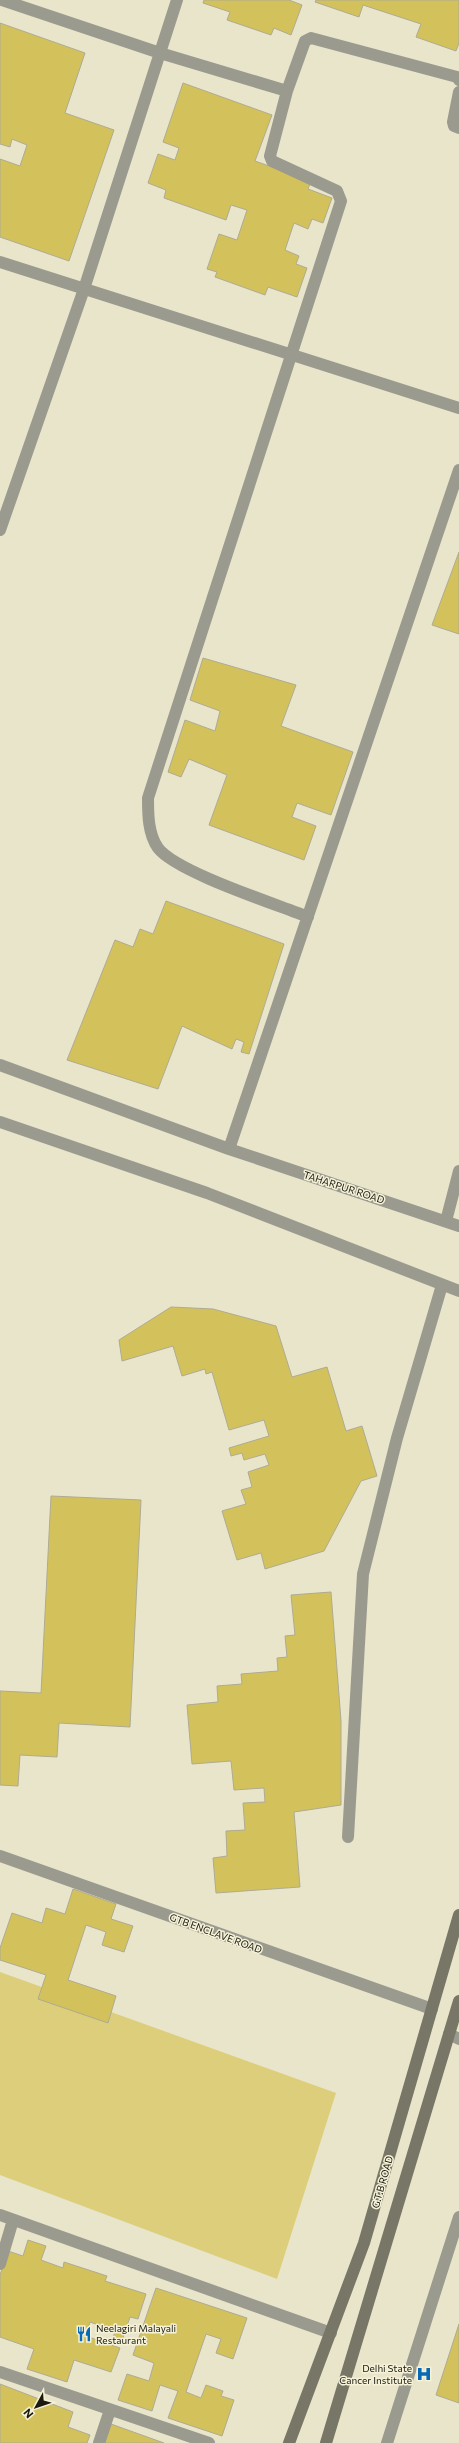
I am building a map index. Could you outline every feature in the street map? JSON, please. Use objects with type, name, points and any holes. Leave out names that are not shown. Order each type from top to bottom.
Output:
[{"type":"main road","name":"G.T.B ROAD","points":[[289,2443],[364,2243],[459,1916]]},
{"type":"main road","points":[[326,2443],[454,2037],[459,2001]]},
{"type":"street","points":[[2,0],[160,53],[287,91]]},
{"type":"street","points":[[0,530],[84,289],[177,0]]},
{"type":"street","points":[[308,917],[181,867],[158,848],[148,822],[148,798],[341,201],[337,191],[272,161],[270,156],[287,91],[305,41],[311,38],[457,77],[459,80]]},
{"type":"street","points":[[459,92],[453,122],[454,126],[459,128]]},
{"type":"street","points":[[0,262],[459,408]]},
{"type":"street","points":[[229,1149],[459,470]]},
{"type":"street","name":"TAHARPUR ROAD","points":[[0,1065],[229,1149],[459,1226]]},
{"type":"street","points":[[0,1122],[207,1193],[459,1291]]},
{"type":"street","points":[[446,1221],[459,1171]]},
{"type":"street","points":[[348,1837],[363,1574],[397,1438],[442,1285]]},
{"type":"street","name":"GTB ENCLAVE ROAD","points":[[0,1856],[432,2009]]},
{"type":"street","points":[[0,2215],[331,2334]]},
{"type":"street","points":[[387,2443],[459,2217]]},
{"type":"street","points":[[0,2264],[13,2220]]},
{"type":"street","points":[[0,2372],[209,2443]]},
{"type":"street","points":[[99,2443],[110,2410]]},
{"type":"shaded area","points":[[0,1972],[336,2093],[277,2279],[0,2175]]},
{"type":"building","points":[[204,0],[289,0],[302,5],[291,35],[274,28],[271,35],[227,20],[230,12],[203,3]]},
{"type":"building","points":[[316,0],[459,0],[459,43],[456,51],[416,37],[421,24],[363,5],[359,17],[315,2]]},
{"type":"building","points":[[0,23],[85,53],[65,113],[114,130],[69,261],[0,237],[0,159],[20,166],[27,145],[12,139],[10,147],[0,144]]},
{"type":"building","points":[[183,83],[272,115],[255,161],[311,181],[308,189],[332,198],[323,223],[312,219],[308,229],[294,223],[285,250],[299,256],[296,264],[307,268],[297,297],[268,287],[265,295],[215,277],[217,272],[207,269],[219,234],[237,240],[247,210],[231,205],[226,220],[164,198],[166,190],[148,183],[158,154],[175,160],[179,148],[163,142]]},
{"type":"building","points":[[459,552],[459,634],[432,625]]},
{"type":"building","points":[[203,658],[296,685],[281,726],[353,752],[331,815],[297,803],[292,817],[316,826],[304,860],[209,825],[227,775],[189,759],[181,777],[168,772],[185,720],[215,731],[220,711],[190,700]]},
{"type":"building","points":[[166,901],[284,944],[249,1054],[241,1052],[244,1042],[236,1039],[232,1049],[182,1026],[158,1089],[67,1060],[115,940],[133,947],[140,929],[153,934]]},
{"type":"building","points":[[171,1307],[213,1309],[276,1326],[292,1377],[327,1367],[346,1431],[362,1426],[377,1476],[361,1481],[324,1551],[265,1569],[261,1553],[237,1560],[222,1511],[246,1504],[241,1490],[252,1487],[248,1472],[269,1465],[265,1454],[244,1460],[242,1453],[231,1456],[229,1448],[269,1436],[264,1420],[229,1430],[212,1372],[206,1374],[205,1369],[182,1376],[173,1346],[122,1361],[119,1340]]},
{"type":"building","points":[[51,1496],[141,1500],[130,1727],[59,1723],[57,1757],[20,1755],[18,1786],[0,1785],[0,1691],[41,1693]]},
{"type":"building","points":[[331,1592],[341,1721],[341,1805],[294,1812],[300,1887],[216,1893],[213,1858],[227,1856],[226,1831],[245,1830],[243,1803],[265,1802],[264,1788],[234,1790],[231,1761],[192,1764],[187,1705],[218,1702],[217,1686],[242,1684],[241,1674],[278,1671],[277,1658],[287,1657],[285,1636],[295,1635],[291,1595]]},
{"type":"building","points":[[73,1889],[116,1904],[111,1919],[133,1926],[124,1952],[102,1945],[106,1932],[86,1925],[68,1980],[116,1996],[108,2023],[38,1999],[46,1975],[0,1960],[0,1948],[12,1913],[42,1923],[46,1908],[65,1914]]},
{"type":"building","points":[[28,2240],[46,2246],[41,2260],[63,2268],[64,2262],[107,2276],[105,2281],[146,2294],[138,2319],[130,2317],[122,2341],[113,2338],[115,2331],[90,2322],[86,2336],[120,2348],[111,2372],[74,2360],[67,2382],[27,2369],[34,2349],[0,2337],[0,2275],[8,2251],[23,2256]]},
{"type":"building","points":[[156,2288],[247,2318],[233,2359],[216,2353],[221,2339],[206,2334],[186,2392],[201,2398],[206,2385],[223,2391],[221,2396],[234,2400],[222,2436],[168,2418],[178,2391],[160,2385],[152,2411],[118,2400],[127,2374],[149,2381],[154,2363],[133,2355]]},
{"type":"building","name":"Delhi State Cancer Institute","points":[[459,2324],[459,2403],[436,2395]]},
{"type":"building","points":[[0,2384],[73,2412],[68,2427],[90,2435],[87,2443],[0,2443]]},
{"type":"building","points":[[111,2424],[164,2443],[105,2443]]},
{"type":"place","name":"Neelagiri Malayali Restaurant","points":[[84,2334]]},
{"type":"place","name":"Delhi State Cancer Institute","points":[[424,2374]]}]
